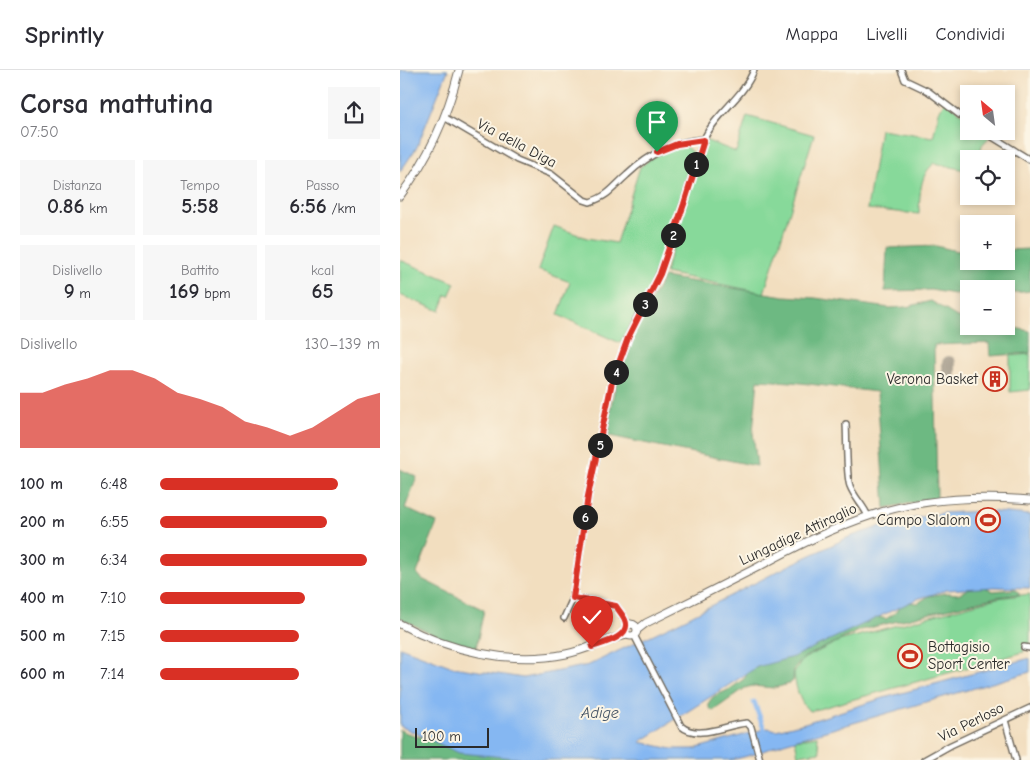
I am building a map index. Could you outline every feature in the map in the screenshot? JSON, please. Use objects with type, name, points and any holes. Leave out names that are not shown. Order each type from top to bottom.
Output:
[{"type":"street","points":[[400,196],[416,173],[444,117],[459,70]]},
{"type":"street","points":[[564,618],[573,598],[588,496],[612,382],[628,338],[652,291],[666,258],[704,140],[713,123],[742,90],[754,70]]},
{"type":"street","points":[[901,70],[905,80],[928,91],[960,115]]},
{"type":"street","name":"Via della Diga","points":[[444,117],[518,160],[550,174],[584,200],[590,202],[609,193],[627,175],[657,152],[677,144],[704,140]]},
{"type":"street","points":[[998,140],[1030,160]]},
{"type":"street","points":[[846,424],[849,484],[868,516]]},
{"type":"street","name":"Lungadige Attiraglio","points":[[400,624],[444,645],[495,656],[542,658],[565,654],[592,647],[619,636],[816,537],[868,516],[904,507],[952,499],[1002,498],[1030,500]]},
{"type":"street","points":[[573,598],[616,606],[631,630],[681,726],[686,730],[698,732],[747,724],[751,727],[760,758]]},
{"type":"street","name":"Via Perloso","points":[[924,760],[951,745],[1030,708]]},
{"type":"street","points":[[1005,720],[1016,760]]},
{"type":"green space","points":[[945,101],[960,112],[960,140],[987,140],[982,145],[981,150],[960,150],[960,169],[935,163],[930,168],[921,186],[919,214],[867,209],[880,129],[933,137],[939,112]]},
{"type":"green space","points":[[747,116],[814,135],[764,293],[665,273],[705,140],[736,152]]},
{"type":"green space","points":[[684,145],[695,155],[659,272],[620,343],[558,315],[570,282],[538,270],[554,226],[587,238],[616,243],[640,167],[658,153]]},
{"type":"green space","points":[[936,246],[960,251],[960,270],[1015,270],[1015,250],[1030,249],[1030,291],[1015,293],[1015,280],[960,280],[960,293],[931,290],[885,291],[887,248]]},
{"type":"green space","points":[[400,260],[455,283],[449,296],[446,295],[440,311],[400,295]]},
{"type":"green space","points":[[664,277],[784,296],[890,308],[906,307],[931,301],[960,318],[960,335],[1015,335],[1015,328],[1030,331],[1030,353],[990,356],[989,343],[934,345],[937,498],[885,508],[877,392],[758,380],[753,432],[757,466],[605,435],[618,373],[640,320]]},
{"type":"green space","points":[[1030,354],[1030,390],[1010,392],[1010,356]]},
{"type":"green space","points":[[400,469],[417,477],[405,508],[437,523],[417,573],[422,579],[484,610],[476,648],[442,639],[400,618]]},
{"type":"green space","points":[[972,587],[985,587],[993,591],[1016,589],[1020,594],[997,597],[861,630],[805,657],[794,669],[793,681],[789,684],[774,688],[752,686],[745,688],[713,711],[709,708],[709,702],[713,697],[730,689],[744,679],[749,671],[771,660],[792,657],[871,615],[886,619],[907,602],[918,603],[929,596],[947,593],[958,594]]},
{"type":"green space","name":"Bottagisio Sport Center","points":[[1030,594],[1030,645],[1023,647],[1024,652],[811,711],[807,709],[801,700],[794,673],[803,659],[839,641],[997,598]]},
{"type":"green space","points":[[400,730],[414,736],[512,755],[517,760],[400,760]]},
{"type":"green space","points":[[817,736],[820,752],[798,755],[795,740]]},
{"type":"water","points":[[400,70],[448,70],[417,147],[400,172]]},
{"type":"water","name":"Adige","points":[[986,511],[1030,515],[1030,588],[994,587],[947,590],[917,599],[793,657],[757,667],[640,742],[672,749],[694,749],[768,728],[776,730],[805,723],[880,699],[1030,658],[1030,672],[784,743],[732,760],[537,760],[459,753],[400,726],[400,647],[453,667],[523,678],[589,665],[849,537],[893,522],[943,513]]},
{"type":"waterway","points":[[754,702],[766,734]]},
{"type":"taxiway","points":[[949,363],[949,373]]},
{"type":"place","name":"Verona Basket","points":[[995,379]]},
{"type":"place","name":"Campo Slalom","points":[[988,520]]},
{"type":"place","name":"Bottagisio Sport Center","points":[[910,656]]},
{"type":"route","points":[[592,647],[619,636],[626,628],[626,621],[616,606],[573,598],[588,496],[612,382],[628,338],[660,274],[704,140],[677,144],[657,152]]}]
